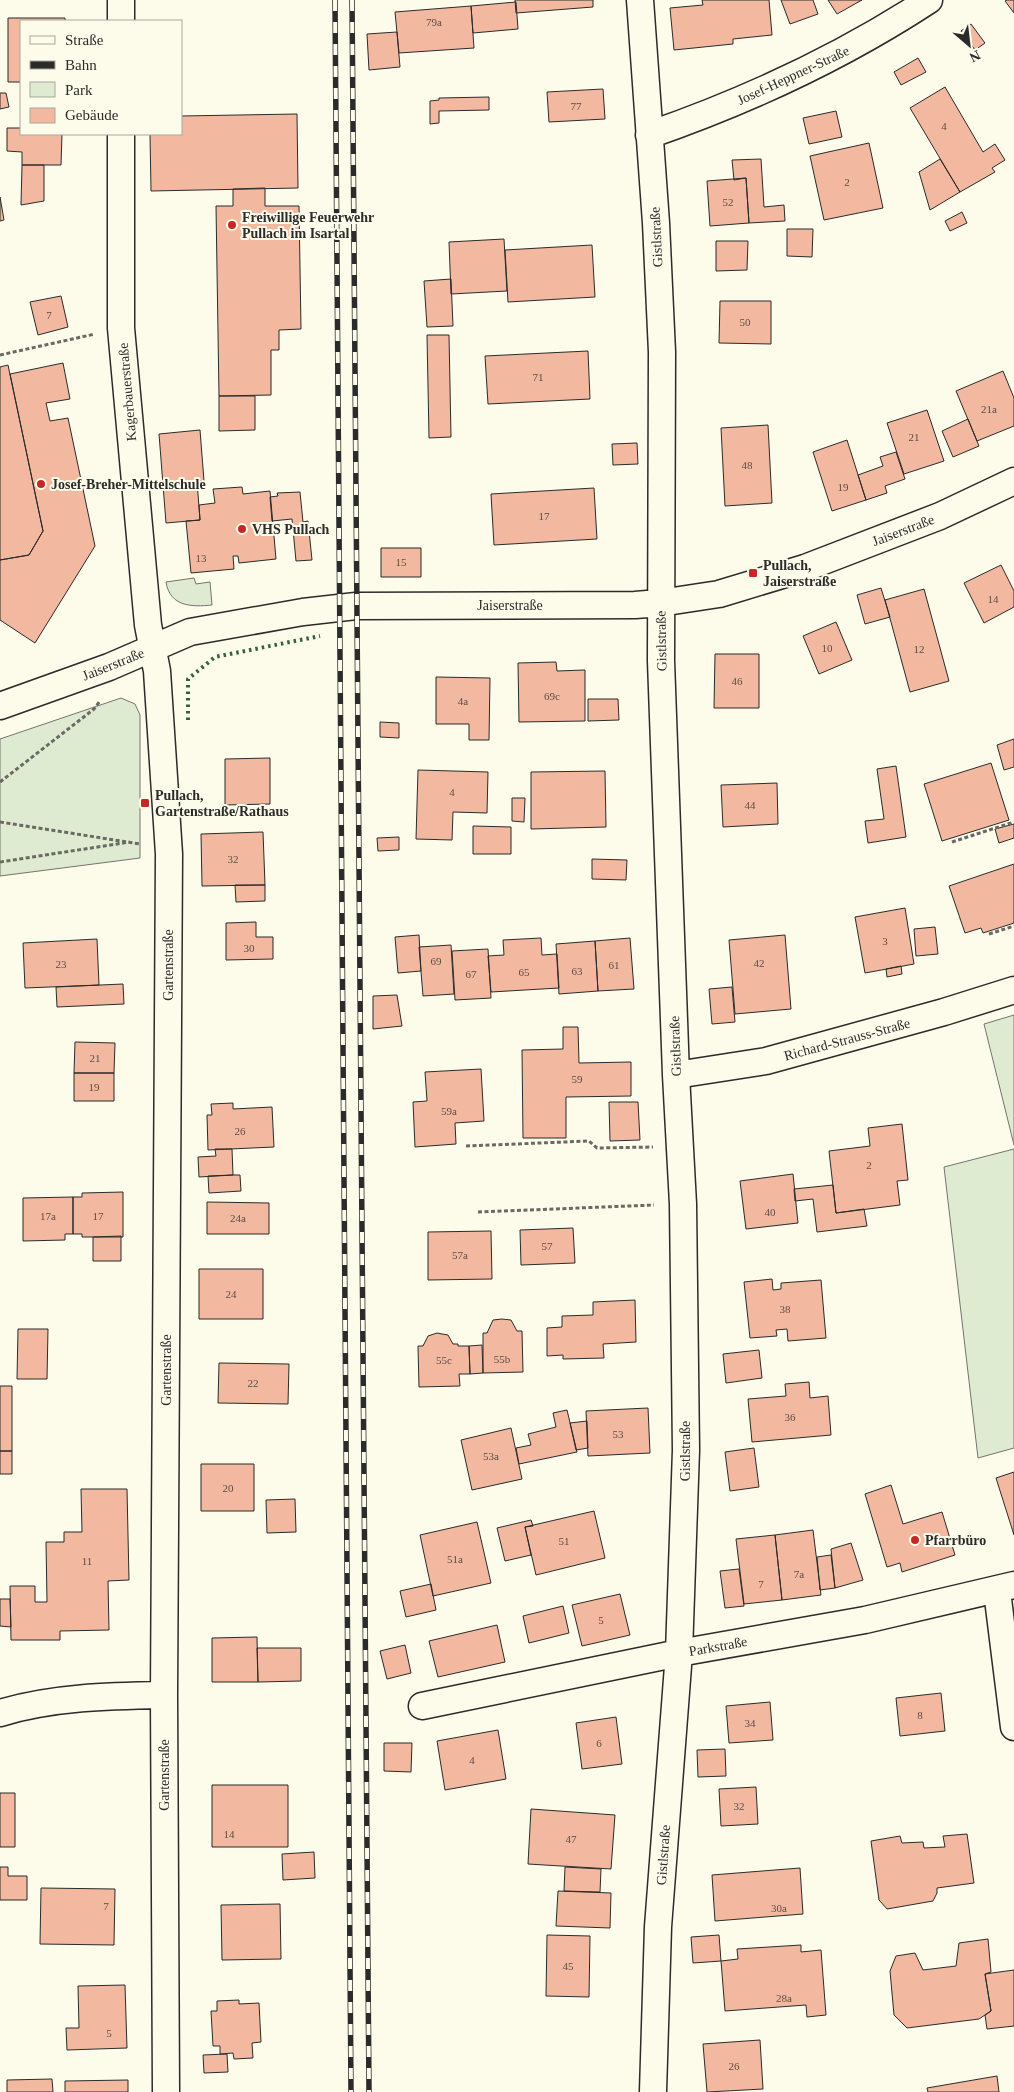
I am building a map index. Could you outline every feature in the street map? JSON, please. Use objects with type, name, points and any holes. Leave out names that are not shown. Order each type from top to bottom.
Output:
[{"type":"street","points":[[121,0],[121,20]]},
{"type":"street","name":"Gistlstraße","points":[[640,0],[656,223],[662,352],[660,603],[676,1075],[683,1204],[686,1459],[679,1653],[658,1927],[653,2092]]},
{"type":"street","name":"Josef-Heppner-Straße","points":[[649,135],[698,118],[830,59],[885,29],[929,0]]},
{"type":"street","name":"Kagerbauerstraße","points":[[121,135],[121,328],[148,625],[152,649]]},
{"type":"street","name":"Jaiserstraße","points":[[0,706],[109,667],[190,632],[303,612],[356,606],[625,605],[660,603],[719,594],[805,568],[940,516],[1014,481]]},
{"type":"street","name":"Gartenstraße","points":[[152,649],[156,671],[169,854],[164,1695],[166,2092]]},
{"type":"street","name":"Richard-Strauss-Straße","points":[[676,1075],[766,1062],[944,1012],[1014,990]]},
{"type":"street","points":[[1005,1588],[1014,1727]]},
{"type":"street","name":"Parkstraße","points":[[422,1706],[679,1653],[865,1620],[1005,1588]]},
{"type":"street","points":[[0,1713],[20,1707],[93,1696],[164,1695]]},
{"type":"path","points":[[0,355],[121,328]]},
{"type":"path","points":[[0,782],[94,709]]},
{"type":"path","points":[[0,822],[135,842],[169,854]]},
{"type":"path","points":[[952,842],[1014,822]]},
{"type":"path","points":[[0,862],[135,842]]},
{"type":"path","points":[[989,934],[1014,926]]},
{"type":"path","points":[[466,1146],[589,1141],[597,1148],[680,1147]]},
{"type":"path","points":[[478,1212],[683,1204]]},
{"type":"green space","points":[[194,578],[196,584],[210,582],[212,605],[197,606],[183,604],[177,601],[168,590],[166,582]]},
{"type":"green space","points":[[121,698],[135,704],[140,715],[140,858],[0,876],[0,739]]},
{"type":"green space","points":[[1014,1015],[1014,1145],[984,1024]]},
{"type":"green space","points":[[1014,1149],[1014,1448],[978,1458],[944,1167]]},
{"type":"building","points":[[515,0],[593,0],[593,7],[516,13]]},
{"type":"building","points":[[702,0],[769,0],[772,35],[733,39],[733,44],[674,50],[670,8],[703,5]]},
{"type":"building","points":[[781,0],[813,0],[818,14],[790,24]]},
{"type":"building","points":[[828,0],[862,0],[837,14]]},
{"type":"building","points":[[1014,0],[1014,13],[1005,1]]},
{"type":"building","points":[[516,2],[518,29],[473,33],[471,6]]},
{"type":"building","points":[[471,6],[474,48],[399,53],[395,12]]},
{"type":"building","points":[[8,18],[65,18],[65,20],[20,20],[20,82],[8,82]]},
{"type":"building","points":[[971,24],[985,43],[975,50],[961,31]]},
{"type":"building","points":[[397,32],[400,67],[369,70],[367,34]]},
{"type":"building","points":[[918,58],[926,72],[901,85],[894,72]]},
{"type":"building","points":[[945,87],[983,152],[995,144],[1005,160],[992,168],[995,172],[960,192],[910,108]]},
{"type":"building","points":[[603,89],[605,119],[549,122],[547,92]]},
{"type":"building","points":[[0,93],[6,93],[9,107],[0,109]]},
{"type":"building","points":[[489,97],[489,110],[439,111],[439,123],[430,124],[430,101],[439,100],[439,98]]},
{"type":"building","points":[[836,111],[842,137],[809,144],[803,118]]},
{"type":"building","points":[[297,114],[298,188],[151,191],[150,135],[182,135],[182,116]]},
{"type":"building","points":[[7,128],[20,128],[20,135],[62,135],[61,165],[22,165],[22,152],[7,151]]},
{"type":"building","points":[[869,143],[883,208],[824,220],[810,156]]},
{"type":"building","points":[[761,159],[764,207],[784,205],[785,221],[749,223],[746,178],[734,180],[732,160]]},
{"type":"building","points":[[940,159],[960,192],[930,210],[919,172]]},
{"type":"building","points":[[22,165],[44,165],[44,201],[21,205]]},
{"type":"building","points":[[746,178],[749,223],[710,226],[707,181]]},
{"type":"building","points":[[265,188],[265,206],[299,206],[301,329],[279,330],[279,350],[271,350],[271,395],[219,396],[216,206],[233,206],[233,189]]},
{"type":"building","points":[[0,197],[4,220],[0,221]]},
{"type":"building","points":[[962,212],[967,223],[950,231],[945,221]]},
{"type":"building","points":[[787,229],[813,229],[812,257],[787,256]]},
{"type":"building","points":[[504,239],[507,291],[451,294],[449,242]]},
{"type":"building","points":[[716,241],[748,241],[747,270],[716,271]]},
{"type":"building","points":[[592,245],[595,297],[508,302],[505,250]]},
{"type":"building","points":[[451,279],[453,326],[427,327],[424,281]]},
{"type":"building","points":[[61,296],[68,327],[38,335],[30,302]]},
{"type":"building","points":[[720,301],[771,301],[771,344],[719,343]]},
{"type":"building","points":[[427,335],[449,335],[451,437],[429,438]]},
{"type":"building","points":[[588,351],[590,399],[488,404],[485,356]]},
{"type":"building","points":[[63,363],[70,399],[46,403],[50,421],[68,418],[95,546],[35,643],[0,620],[0,560],[29,555],[43,531],[10,374]]},
{"type":"building","points":[[8,365],[43,531],[29,555],[0,560],[0,367]]},
{"type":"building","points":[[1003,371],[1014,398],[1014,426],[977,441],[956,391]]},
{"type":"building","points":[[219,396],[255,396],[255,430],[219,431]]},
{"type":"building","points":[[927,410],[944,461],[904,474],[887,423]]},
{"type":"building","points":[[968,419],[979,446],[953,457],[942,431]]},
{"type":"building","points":[[768,425],[772,503],[725,506],[721,428]]},
{"type":"building","points":[[200,430],[204,481],[197,481],[200,520],[166,523],[159,434]]},
{"type":"building","points":[[847,440],[866,500],[832,511],[813,452]]},
{"type":"building","points":[[637,443],[638,464],[613,465],[612,444]]},
{"type":"building","points":[[896,452],[905,479],[885,486],[887,493],[866,500],[858,475],[883,466],[880,457]]},
{"type":"building","points":[[242,487],[243,494],[270,491],[276,559],[239,563],[238,556],[233,556],[234,569],[191,573],[186,521],[200,520],[199,505],[215,503],[213,489]]},
{"type":"building","points":[[594,488],[597,539],[494,545],[491,494]]},
{"type":"building","points":[[300,492],[303,522],[308,521],[312,560],[296,561],[292,519],[272,521],[270,497],[278,496],[277,493]]},
{"type":"building","points":[[381,548],[421,548],[421,577],[381,577]]},
{"type":"building","points":[[1001,565],[1014,591],[1014,607],[984,623],[964,583]]},
{"type":"building","points":[[881,588],[890,617],[865,624],[857,595]]},
{"type":"building","points":[[924,589],[949,681],[910,692],[885,600]]},
{"type":"building","points":[[836,622],[852,660],[819,674],[803,636]]},
{"type":"building","points":[[715,654],[759,654],[759,708],[714,708]]},
{"type":"building","points":[[556,662],[557,671],[585,670],[585,721],[519,722],[518,663]]},
{"type":"building","points":[[436,677],[490,678],[489,740],[469,740],[469,724],[436,724]]},
{"type":"building","points":[[588,699],[618,699],[619,720],[588,721]]},
{"type":"building","points":[[380,722],[399,723],[399,738],[380,737]]},
{"type":"building","points":[[1014,739],[1014,767],[1004,770],[997,745]]},
{"type":"building","points":[[270,758],[270,804],[225,805],[225,759]]},
{"type":"building","points":[[991,763],[1009,820],[942,841],[924,784]]},
{"type":"building","points":[[896,766],[906,837],[868,843],[865,821],[884,819],[877,769]]},
{"type":"building","points":[[418,770],[488,772],[487,813],[453,812],[452,840],[416,839]]},
{"type":"building","points":[[605,771],[606,827],[531,829],[531,772]]},
{"type":"building","points":[[777,783],[778,824],[723,827],[721,785]]},
{"type":"building","points":[[512,798],[525,798],[524,822],[512,821]]},
{"type":"building","points":[[1014,824],[1014,838],[999,843],[995,829]]},
{"type":"building","points":[[473,826],[511,827],[511,854],[473,854]]},
{"type":"building","points":[[263,832],[265,885],[202,886],[201,834]]},
{"type":"building","points":[[399,837],[399,850],[378,851],[377,838]]},
{"type":"building","points":[[592,859],[627,860],[626,880],[592,879]]},
{"type":"building","points":[[1014,864],[1014,923],[983,933],[981,928],[965,933],[949,886]]},
{"type":"building","points":[[235,885],[265,885],[265,901],[236,902]]},
{"type":"building","points":[[905,908],[914,964],[865,973],[855,917]]},
{"type":"building","points":[[256,922],[256,937],[273,937],[273,959],[226,960],[226,923]]},
{"type":"building","points":[[935,927],[938,954],[916,956],[914,929]]},
{"type":"building","points":[[419,935],[421,971],[398,973],[395,937]]},
{"type":"building","points":[[785,935],[791,1009],[735,1014],[729,940]]},
{"type":"building","points":[[541,938],[542,955],[557,954],[559,988],[491,992],[488,956],[504,955],[503,940]]},
{"type":"building","points":[[630,938],[634,989],[598,991],[595,941]]},
{"type":"building","points":[[97,939],[99,985],[25,988],[23,943]]},
{"type":"building","points":[[595,941],[598,991],[559,994],[556,944]]},
{"type":"building","points":[[451,945],[454,994],[423,996],[419,947]]},
{"type":"building","points":[[488,949],[491,998],[455,1000],[452,951]]},
{"type":"building","points":[[901,966],[902,974],[887,977],[886,969]]},
{"type":"building","points":[[123,984],[124,1004],[57,1007],[56,987]]},
{"type":"building","points":[[732,987],[735,1022],[712,1024],[709,989]]},
{"type":"building","points":[[397,995],[402,1026],[373,1029],[373,996]]},
{"type":"building","points":[[563,1027],[578,1027],[579,1063],[631,1062],[631,1096],[566,1097],[566,1138],[523,1138],[522,1050],[563,1049]]},
{"type":"building","points":[[75,1042],[115,1043],[114,1073],[74,1073]]},
{"type":"building","points":[[481,1069],[484,1121],[455,1123],[456,1144],[415,1147],[413,1102],[427,1101],[425,1072]]},
{"type":"building","points":[[74,1073],[114,1073],[114,1101],[74,1101]]},
{"type":"building","points":[[609,1102],[638,1102],[640,1140],[610,1141]]},
{"type":"building","points":[[233,1103],[233,1109],[272,1107],[274,1147],[208,1150],[207,1115],[212,1115],[211,1104]]},
{"type":"building","points":[[902,1124],[908,1180],[897,1181],[900,1205],[836,1213],[829,1151],[870,1146],[868,1128]]},
{"type":"building","points":[[215,1149],[232,1149],[233,1175],[199,1177],[198,1157],[216,1156]]},
{"type":"building","points":[[793,1174],[798,1223],[746,1229],[740,1181]]},
{"type":"building","points":[[240,1175],[241,1191],[209,1193],[208,1176]]},
{"type":"building","points":[[833,1185],[836,1213],[864,1209],[867,1226],[817,1232],[813,1199],[795,1201],[794,1189]]},
{"type":"building","points":[[123,1192],[123,1237],[82,1237],[82,1234],[73,1234],[73,1197],[82,1197],[82,1193]]},
{"type":"building","points":[[73,1197],[73,1234],[65,1234],[65,1240],[23,1241],[23,1198]]},
{"type":"building","points":[[207,1202],[269,1203],[269,1234],[207,1234]]},
{"type":"building","points":[[573,1228],[575,1263],[521,1265],[520,1230]]},
{"type":"building","points":[[491,1231],[492,1279],[428,1280],[428,1232]]},
{"type":"building","points":[[121,1236],[121,1261],[93,1261],[93,1237]]},
{"type":"building","points":[[199,1269],[263,1269],[263,1319],[199,1319]]},
{"type":"building","points":[[772,1279],[773,1290],[781,1289],[781,1283],[821,1280],[826,1338],[788,1341],[787,1329],[776,1330],[777,1336],[750,1338],[744,1282]]},
{"type":"building","points":[[635,1300],[636,1342],[603,1344],[604,1358],[563,1359],[563,1355],[547,1356],[547,1328],[562,1327],[562,1316],[593,1315],[593,1302]]},
{"type":"building","points":[[493,1320],[511,1320],[517,1331],[522,1331],[523,1372],[483,1373],[483,1333],[487,1333]]},
{"type":"building","points":[[18,1329],[48,1329],[47,1379],[17,1379]]},
{"type":"building","points":[[437,1333],[448,1335],[453,1344],[469,1346],[470,1374],[459,1374],[460,1386],[419,1387],[418,1346],[423,1346],[428,1336]]},
{"type":"building","points":[[482,1345],[483,1373],[470,1374],[469,1346]]},
{"type":"building","points":[[759,1350],[762,1378],[726,1383],[723,1354]]},
{"type":"building","points":[[219,1363],[289,1364],[288,1404],[218,1403]]},
{"type":"building","points":[[809,1382],[810,1398],[828,1396],[831,1435],[752,1442],[748,1399],[786,1396],[785,1384]]},
{"type":"building","points":[[0,1386],[12,1386],[12,1451],[0,1451]]},
{"type":"building","points":[[648,1408],[650,1453],[588,1456],[586,1411]]},
{"type":"building","points":[[567,1410],[577,1452],[519,1464],[516,1448],[531,1445],[528,1434],[556,1427],[553,1413]]},
{"type":"building","points":[[587,1421],[588,1448],[576,1450],[570,1423]]},
{"type":"building","points":[[511,1428],[522,1479],[472,1490],[461,1440]]},
{"type":"building","points":[[754,1448],[759,1487],[730,1491],[725,1452]]},
{"type":"building","points":[[0,1451],[12,1451],[12,1474],[0,1474]]},
{"type":"building","points":[[201,1464],[254,1464],[254,1511],[201,1511]]},
{"type":"building","points":[[1014,1472],[1014,1535],[996,1478]]},
{"type":"building","name":"Pfarrbüro","points":[[891,1485],[903,1524],[942,1512],[955,1555],[902,1572],[900,1563],[887,1567],[865,1494]]},
{"type":"building","points":[[81,1489],[127,1489],[129,1580],[108,1581],[109,1630],[60,1631],[60,1640],[11,1640],[10,1586],[35,1586],[35,1602],[47,1602],[46,1542],[64,1542],[64,1532],[82,1532]]},
{"type":"building","points":[[295,1499],[296,1532],[267,1533],[266,1500]]},
{"type":"building","points":[[594,1511],[605,1558],[536,1575],[525,1527]]},
{"type":"building","points":[[531,1520],[533,1526],[525,1527],[531,1555],[505,1561],[497,1528]]},
{"type":"building","points":[[477,1522],[491,1583],[433,1596],[420,1535]]},
{"type":"building","points":[[813,1530],[821,1595],[782,1600],[775,1535]]},
{"type":"building","points":[[775,1535],[782,1600],[744,1604],[736,1539]]},
{"type":"building","points":[[851,1543],[863,1580],[835,1588],[831,1549]]},
{"type":"building","points":[[831,1555],[835,1588],[820,1590],[817,1557]]},
{"type":"building","points":[[739,1569],[744,1606],[725,1608],[720,1571]]},
{"type":"building","points":[[431,1584],[436,1610],[406,1617],[400,1591]]},
{"type":"building","points":[[620,1594],[630,1635],[582,1646],[572,1605]]},
{"type":"building","points":[[0,1599],[10,1599],[11,1627],[0,1626]]},
{"type":"building","points":[[563,1606],[569,1633],[529,1643],[523,1616]]},
{"type":"building","points":[[497,1625],[505,1662],[438,1677],[429,1641]]},
{"type":"building","points":[[257,1637],[258,1682],[212,1682],[212,1638]]},
{"type":"building","points":[[405,1645],[411,1673],[387,1679],[380,1651]]},
{"type":"building","points":[[257,1648],[301,1648],[301,1681],[258,1682]]},
{"type":"building","points":[[941,1693],[945,1731],[900,1736],[896,1698]]},
{"type":"building","points":[[770,1702],[773,1740],[729,1743],[726,1706]]},
{"type":"building","points":[[616,1717],[622,1764],[582,1769],[576,1723]]},
{"type":"building","points":[[498,1730],[506,1779],[445,1790],[437,1741]]},
{"type":"building","points":[[384,1743],[412,1743],[411,1772],[384,1771]]},
{"type":"building","points":[[725,1749],[726,1776],[698,1777],[697,1750]]},
{"type":"building","points":[[212,1785],[288,1785],[288,1847],[212,1847]]},
{"type":"building","points":[[756,1787],[758,1824],[721,1826],[719,1789]]},
{"type":"building","points":[[0,1793],[15,1793],[15,1847],[0,1847]]},
{"type":"building","points":[[531,1809],[615,1815],[611,1869],[528,1864]]},
{"type":"building","points":[[967,1834],[974,1883],[937,1888],[933,1901],[887,1909],[879,1900],[871,1841],[900,1836],[902,1843],[923,1842],[924,1848],[945,1847],[943,1836]]},
{"type":"building","points":[[314,1852],[315,1878],[283,1880],[282,1854]]},
{"type":"building","points":[[0,1867],[8,1867],[8,1876],[27,1876],[27,1900],[0,1900]]},
{"type":"building","points":[[565,1867],[601,1869],[600,1892],[564,1891]]},
{"type":"building","points":[[800,1868],[803,1914],[715,1921],[712,1875]]},
{"type":"building","points":[[41,1888],[115,1889],[114,1945],[40,1944]]},
{"type":"building","points":[[558,1891],[611,1893],[610,1928],[556,1926]]},
{"type":"building","points":[[280,1904],[281,1959],[222,1960],[221,1905]]},
{"type":"building","points":[[547,1935],[590,1936],[589,1997],[546,1996]]},
{"type":"building","points":[[719,1935],[721,1961],[693,1963],[691,1937]]},
{"type":"building","points":[[988,1939],[991,1972],[985,1974],[991,2011],[979,2019],[907,2028],[894,2015],[890,1971],[896,1956],[915,1953],[923,1970],[956,1966],[959,1943]]},
{"type":"building","points":[[801,1945],[801,1952],[821,1950],[826,2015],[807,2017],[806,2005],[725,2011],[721,1961],[738,1959],[737,1949]]},
{"type":"building","points":[[1014,1970],[1014,2026],[987,2029],[985,2015],[991,2011],[985,1974]]},
{"type":"building","points":[[125,1985],[127,2048],[67,2050],[66,2028],[79,2028],[78,1986]]},
{"type":"building","points":[[239,2000],[239,2004],[259,2003],[261,2042],[252,2043],[253,2058],[234,2059],[233,2053],[220,2054],[220,2046],[213,2046],[211,2011],[217,2011],[217,2001]]},
{"type":"building","points":[[760,2040],[763,2089],[707,2092],[703,2044]]},
{"type":"building","points":[[227,2054],[228,2072],[204,2073],[203,2055]]},
{"type":"building","points":[[997,2076],[999,2092],[928,2092],[927,2088]]},
{"type":"building","points":[[52,2079],[53,2092],[7,2092],[7,2080]]},
{"type":"building","points":[[128,2080],[128,2092],[65,2092],[65,2081]]},
{"type":"railway","points":[[335,0],[351,2092]]},
{"type":"railway","points":[[352,0],[369,2092]]},
{"type":"hedge","points":[[188,720],[188,679],[215,657],[320,636]]},
{"type":"place","name":"Freiwillige Feuerwehr Pullach im Isartal","points":[[232,225]]},
{"type":"place","name":"Josef-Breher-Mittelschule","points":[[41,484]]},
{"type":"place","name":"VHS Pullach","points":[[242,529]]},
{"type":"place","name":"Pullach, Jaiserstraße","points":[[753,573]]},
{"type":"place","name":"Pullach, Gartenstraße/Rathaus","points":[[145,803]]},
{"type":"place","name":"Pfarrbüro","points":[[915,1540]]}]
